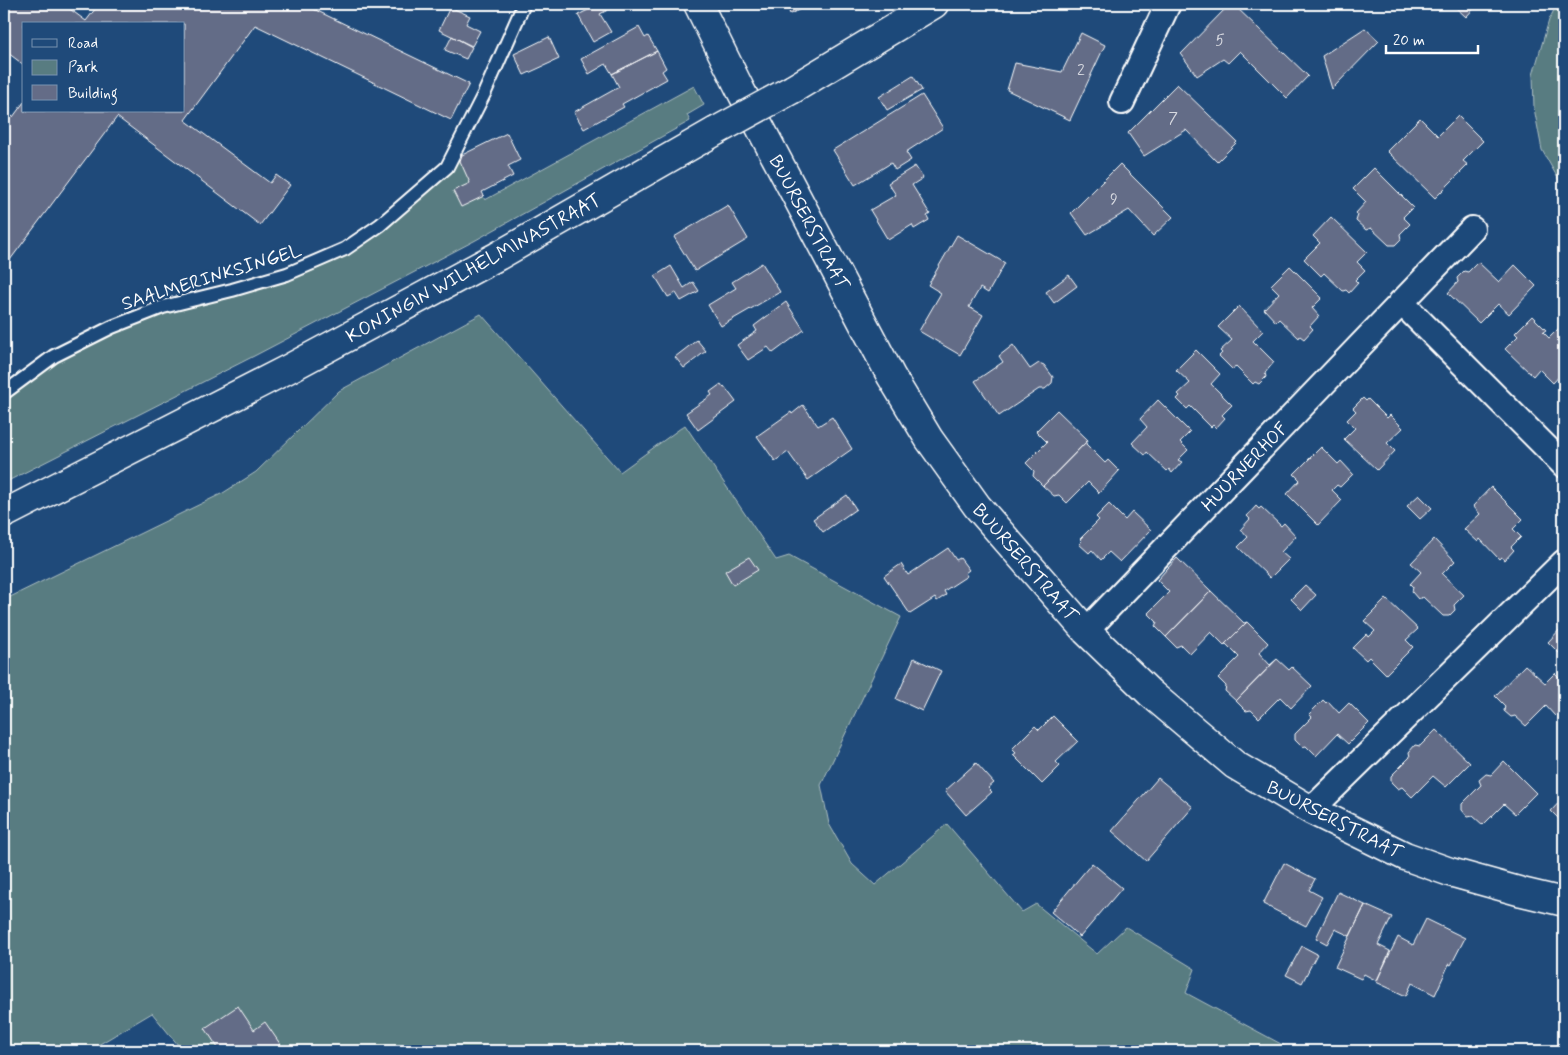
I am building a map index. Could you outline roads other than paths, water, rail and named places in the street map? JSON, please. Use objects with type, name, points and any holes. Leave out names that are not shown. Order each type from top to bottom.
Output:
[{"type":"main road","name":"BUURSERSTRAAT","points":[[698,4],[741,91],[891,376],[924,431],[977,506],[1086,631],[1150,693],[1235,765],[1311,810],[1405,856],[1450,872],[1564,902]]},
{"type":"main road","name":"KONINGIN WILHELMINASTRAAT","points":[[4,514],[305,359],[498,256],[792,89],[934,4]]},
{"type":"street","points":[[1122,102],[1168,4]]},
{"type":"street","name":"HUURNERHOF","points":[[1086,631],[1472,229]]},
{"type":"street","points":[[1401,302],[1564,465]]},
{"type":"street","points":[[1311,810],[1564,562]]},
{"type":"lane","name":"SAALMERINKSINGEL","points":[[4,394],[54,356],[112,327],[163,307],[287,274],[345,249],[380,225],[447,167],[485,92],[524,4]]}]
